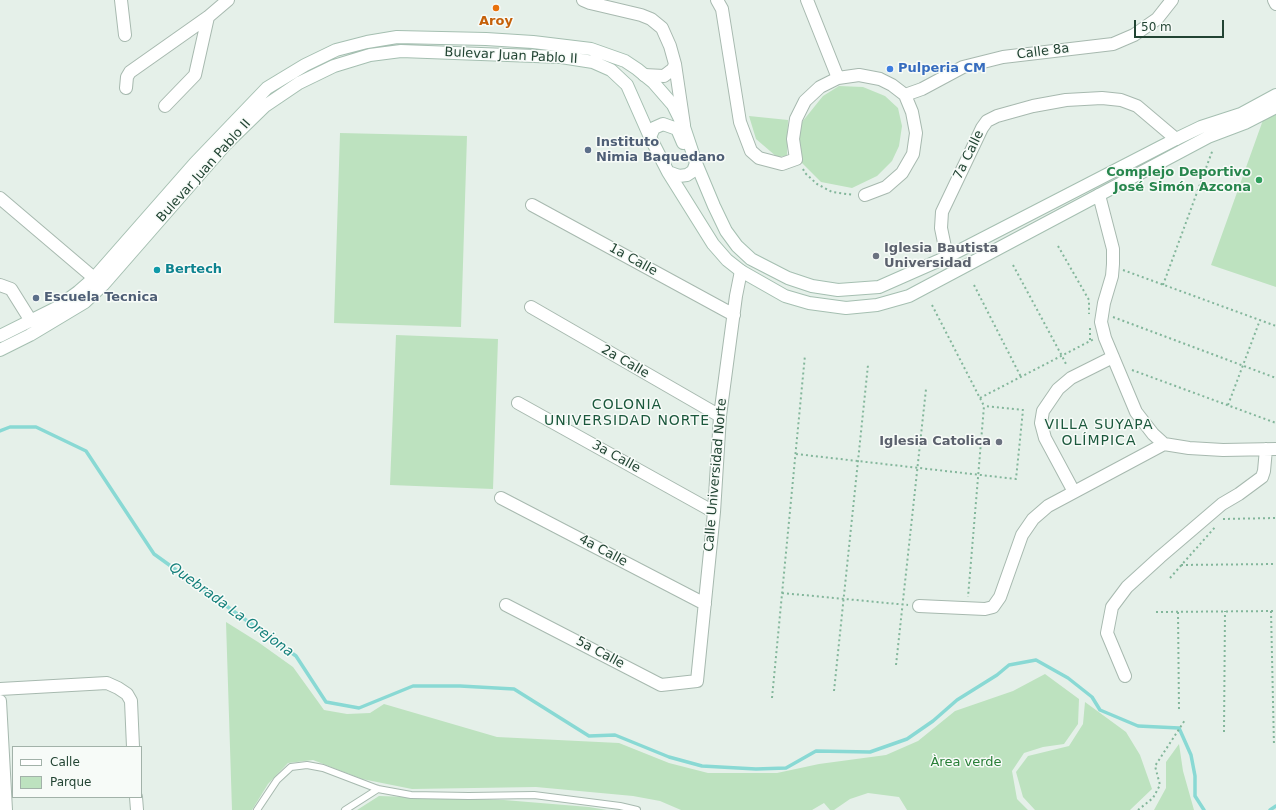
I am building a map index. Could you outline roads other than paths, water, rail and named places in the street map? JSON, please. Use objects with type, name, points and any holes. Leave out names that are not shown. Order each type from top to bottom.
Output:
[{"type":"street","points":[[122,0],[125,35]]},
{"type":"street","points":[[126,88],[127,77],[130,72],[208,17],[228,0]]},
{"type":"street","points":[[583,0],[641,15],[651,19],[662,28],[670,46],[675,64],[684,127]]},
{"type":"street","points":[[717,0],[722,9],[740,122],[751,151],[759,158],[782,164],[796,159],[793,139],[796,119],[805,101],[820,87],[838,78],[859,75],[880,79],[892,84],[905,95],[912,112],[916,133],[913,154],[902,173],[886,187],[865,194]]},
{"type":"street","points":[[807,0],[838,78]]},
{"type":"street","name":"Calle 8a","points":[[905,95],[922,89],[963,67],[970,65],[1003,57],[1113,44],[1134,35],[1157,19],[1172,0]]},
{"type":"street","points":[[1274,0],[1276,4]]},
{"type":"street","points":[[165,106],[195,75],[208,17]]},
{"type":"street","name":"Bulevar Juan Pablo II","points":[[0,336],[56,308],[94,278],[195,163],[267,88],[305,65],[336,50],[367,42],[397,37],[486,39],[533,42],[591,50],[605,53],[625,61],[653,82],[672,105],[684,127],[696,163],[717,212],[726,231],[736,246],[750,259],[788,278],[812,286],[838,290],[879,287],[947,257],[1176,138],[1201,127],[1241,114],[1276,95]]},
{"type":"street","name":"Bulevar Juan Pablo II","points":[[0,350],[30,335],[85,302],[103,285],[226,144],[265,106],[299,83],[334,66],[370,55],[401,51],[562,57],[593,62],[611,70],[627,85],[668,172],[713,244],[727,260],[741,271],[785,296],[809,303],[846,308],[877,305],[909,296],[1208,137],[1245,123],[1276,107]]},
{"type":"street","points":[[644,75],[664,76],[675,64]]},
{"type":"street","name":"7a Calle","points":[[947,257],[941,228],[942,212],[982,128],[987,121],[997,116],[1033,106],[1066,100],[1102,98],[1121,100],[1137,106],[1176,138]]},
{"type":"street","points":[[650,136],[654,128],[663,124],[668,125],[677,129],[684,144],[692,150]]},
{"type":"street","points":[[668,172],[679,176],[687,175],[693,171],[696,163]]},
{"type":"street","points":[[1099,195],[1113,248],[1112,276],[1104,303],[1101,322],[1104,334],[1136,412],[1153,434],[1164,444],[1189,448],[1223,450],[1271,449],[1262,476],[1239,494],[1222,504],[1160,557],[1128,587],[1112,607],[1107,632],[1125,676]]},
{"type":"street","points":[[0,198],[94,278]]},
{"type":"street","name":"1a Calle","points":[[532,206],[734,315]]},
{"type":"street","name":"Calle Universidad Norte","points":[[697,681],[714,512],[720,416],[736,296],[741,271]]},
{"type":"street","points":[[0,285],[11,289],[31,321]]},
{"type":"street","name":"2a Calle","points":[[530,307],[720,416]]},
{"type":"street","points":[[1074,492],[1045,438],[1041,423],[1043,411],[1058,389],[1072,378],[1115,361]]},
{"type":"street","name":"3a Calle","points":[[518,403],[714,512]]},
{"type":"street","points":[[919,606],[985,609],[993,607],[1000,597],[1022,536],[1033,519],[1048,506],[1164,444]]},
{"type":"street","name":"4a Calle","points":[[501,498],[705,604]]},
{"type":"street","name":"5a Calle","points":[[506,605],[661,685],[697,681]]},
{"type":"street","points":[[0,688],[107,683],[127,694],[131,702],[134,746]]},
{"type":"street","points":[[0,701],[6,810]]},
{"type":"street","points":[[136,798],[137,810]]},
{"type":"lane","points":[[257,810],[277,780],[291,767],[307,765],[323,768],[378,789],[411,795],[534,795],[637,810]]},
{"type":"lane","points":[[345,810],[378,789]]},
{"type":"waterway","name":"Quebrada La Orejona","points":[[0,431],[10,427],[36,427],[86,451],[154,554],[296,656],[326,702],[359,708],[413,686],[460,686],[514,689],[589,736],[615,735],[669,757],[702,766],[756,769],[786,768],[816,751],[870,752],[907,739],[933,721],[957,700],[997,675],[1009,665],[1036,660],[1068,678],[1092,697],[1100,710],[1138,726],[1179,728],[1191,755],[1195,776],[1195,796],[1204,810]]},
{"type":"waterway","name":"Quebrada La Orejona","points":[[1270,810],[1276,806]]},
{"type":"place","name":"Aroy","points":[[496,8]]},
{"type":"place","name":"Pulperia CM","points":[[890,69]]},
{"type":"place","name":"Instituto Nimia Baquedano","points":[[588,150]]},
{"type":"place","name":"Complejo Deportivo José Simón Azcona","points":[[1259,180]]},
{"type":"place","name":"Iglesia Bautista Universidad","points":[[876,256]]},
{"type":"place","name":"Bertech","points":[[157,270]]},
{"type":"place","name":"Escuela Tecnica","points":[[36,298]]},
{"type":"place","name":"Iglesia Catolica","points":[[999,442]]},
{"type":"district","name":"COLONIA UNIVERSIDAD NORTE","points":[[627,414]]},
{"type":"district","name":"VILLA SUYAPA OLÍMPICA","points":[[1099,434]]},
{"type":"park label","name":"Àrea verde","points":[[966,763]]}]
